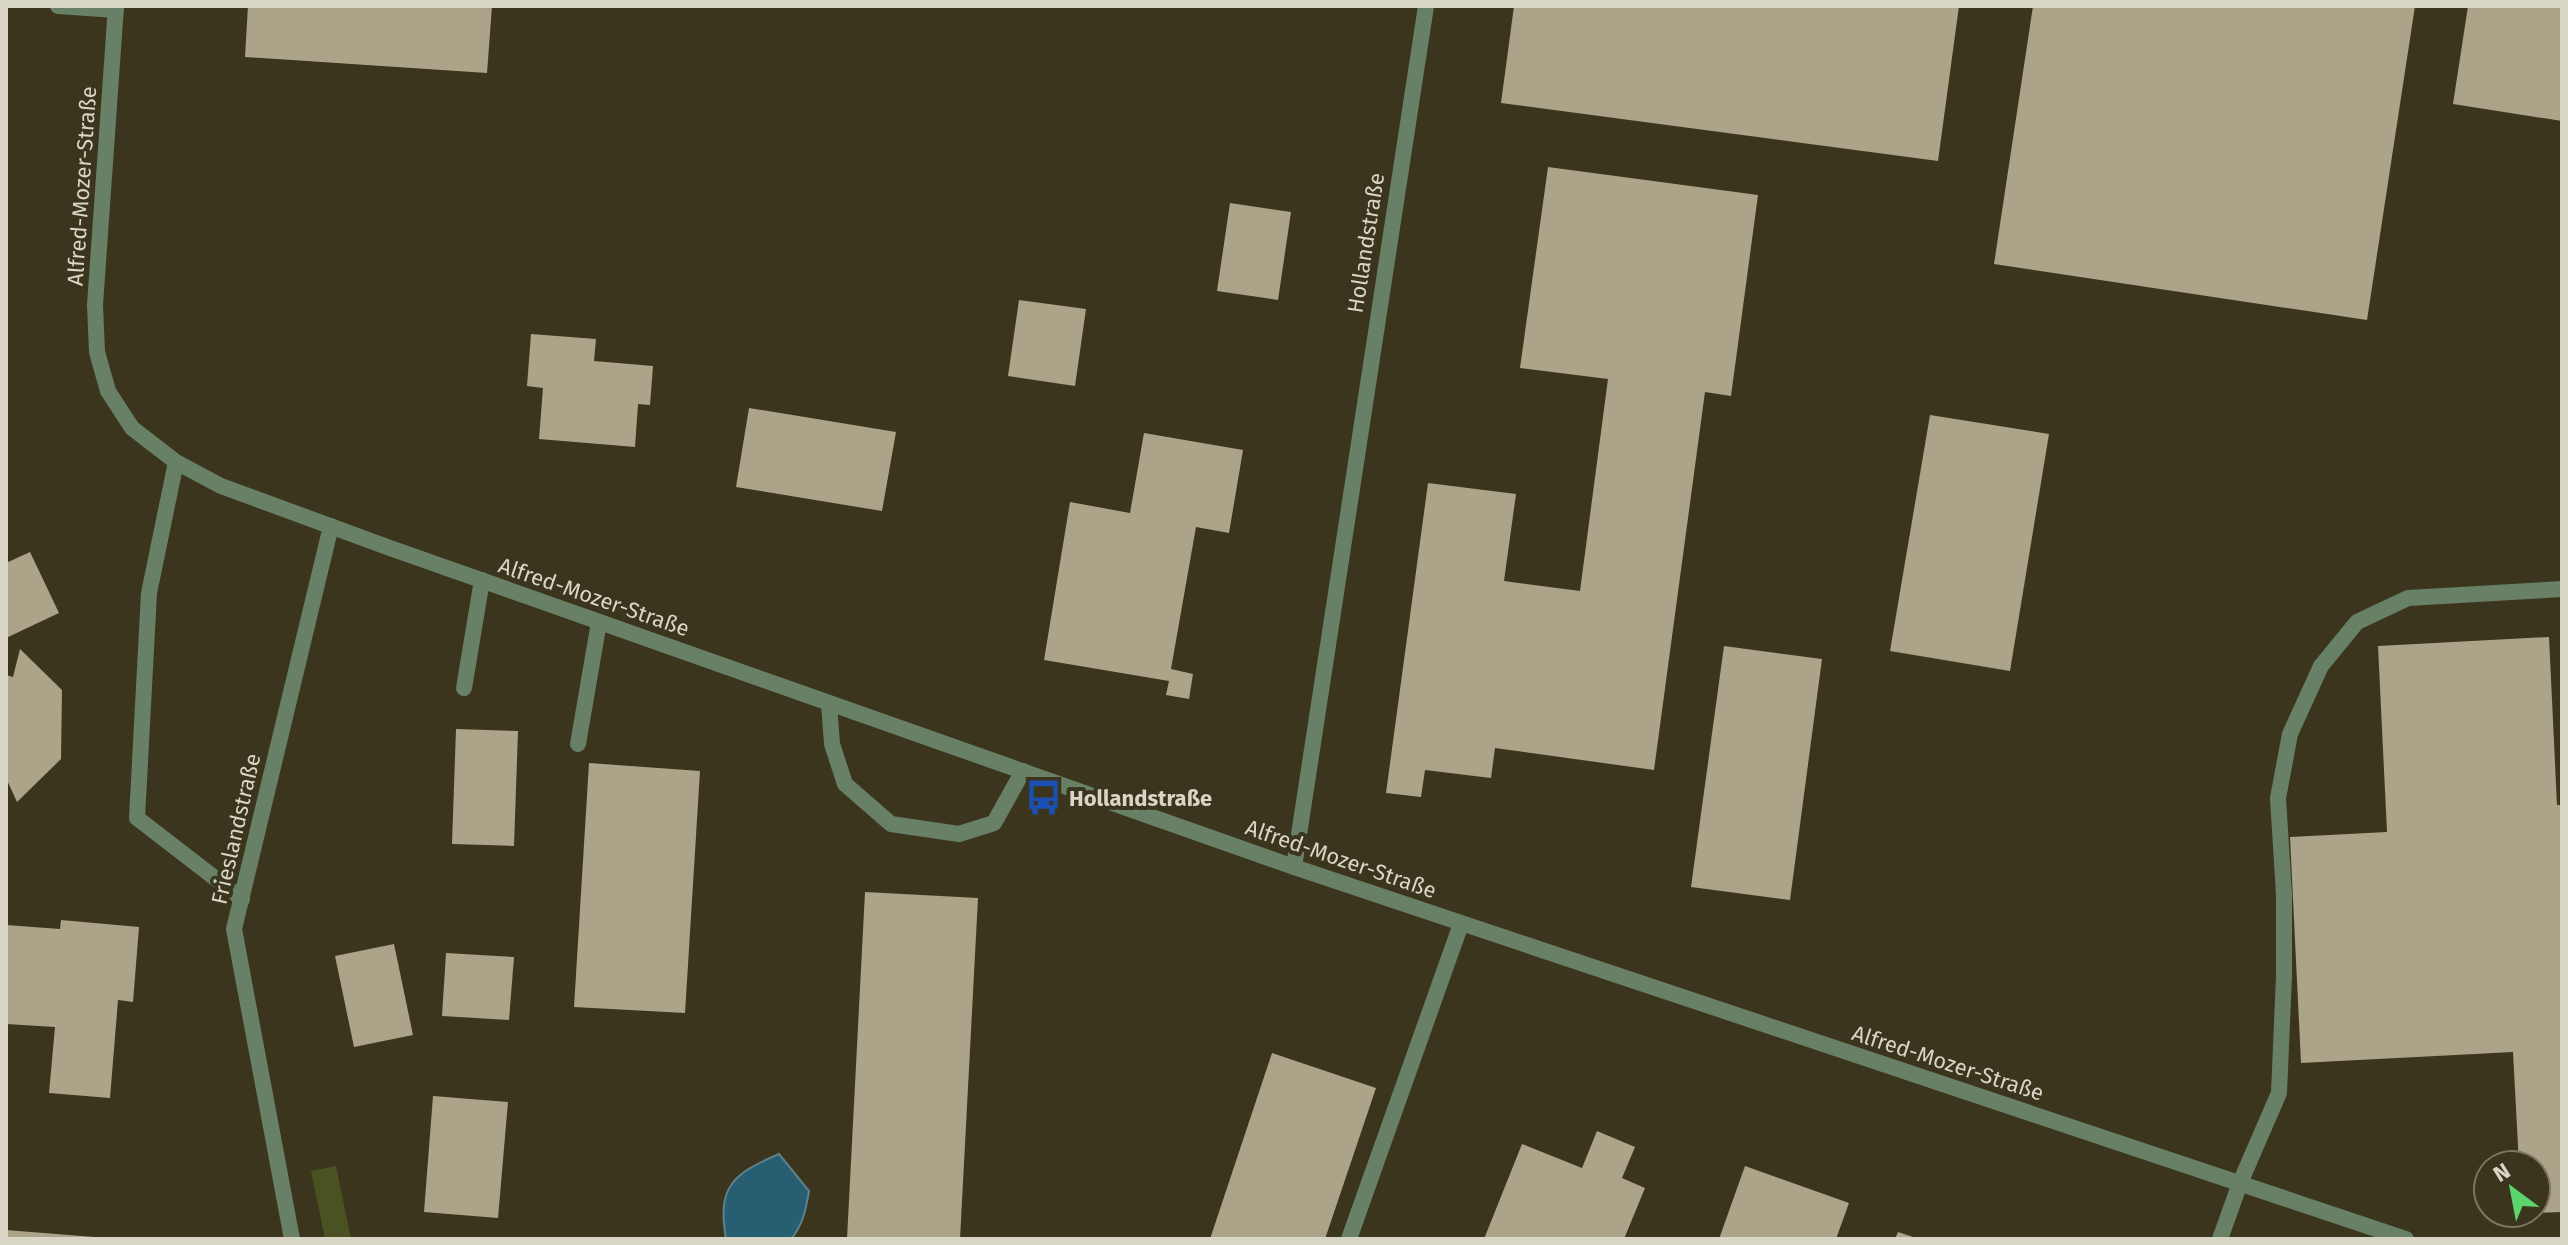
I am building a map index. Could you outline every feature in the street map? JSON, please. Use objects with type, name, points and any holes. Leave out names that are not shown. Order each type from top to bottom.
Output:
[{"type":"street","points":[[58,6],[116,8]]},
{"type":"street","name":"Hollandstraße","points":[[1294,867],[1426,6]]},
{"type":"street","name":"Alfred-Mozer-Straße","points":[[116,8],[95,305],[97,352],[108,391],[132,428],[176,462],[221,486],[331,526],[1294,867],[2406,1239]]},
{"type":"street","points":[[176,462],[149,593],[137,818],[242,899]]},
{"type":"street","name":"Frieslandstraße","points":[[292,1239],[234,929],[331,526]]},
{"type":"street","points":[[464,688],[482,580]]},
{"type":"street","points":[[2220,1239],[2240,1183],[2279,1093],[2284,962],[2278,798],[2290,734],[2321,666],[2357,622],[2408,598],[2562,589]]},
{"type":"street","points":[[578,744],[599,622]]},
{"type":"street","points":[[829,703],[832,744],[845,784],[891,824],[959,834],[994,823],[1023,771]]},
{"type":"street","points":[[1349,1239],[1461,924]]},
{"type":"green space","points":[[336,1166],[351,1239],[325,1239],[311,1171]]},
{"type":"water","points":[[779,1154],[809,1191],[795,1234],[791,1239],[726,1239],[724,1207],[732,1184],[750,1168]]},
{"type":"building","points":[[248,6],[492,6],[487,73],[245,57]]},
{"type":"building","points":[[1514,6],[1959,6],[1938,161],[1501,103]]},
{"type":"building","points":[[2033,6],[2415,6],[2367,320],[1994,264]]},
{"type":"building","points":[[2468,6],[2562,6],[2562,121],[2453,104]]},
{"type":"building","points":[[1548,167],[1758,195],[1731,396],[1705,392],[1654,770],[1495,748],[1491,778],[1425,770],[1421,797],[1386,793],[1428,483],[1516,494],[1504,581],[1580,591],[1608,379],[1520,368]]},
{"type":"building","points":[[1230,203],[1291,212],[1278,300],[1217,291]]},
{"type":"building","points":[[1019,300],[1086,309],[1075,386],[1008,376]]},
{"type":"building","points":[[531,334],[596,339],[594,361],[653,366],[650,405],[638,404],[635,447],[539,439],[543,388],[527,386]]},
{"type":"building","points":[[749,408],[896,432],[882,511],[736,487]]},
{"type":"building","points":[[1930,415],[2049,434],[2010,671],[1890,651]]},
{"type":"building","points":[[1144,433],[1243,450],[1229,533],[1196,527],[1171,669],[1193,674],[1189,699],[1166,695],[1169,681],[1044,660],[1070,502],[1130,513]]},
{"type":"building","points":[[30,552],[59,613],[6,638],[6,563]]},
{"type":"building","points":[[2549,637],[2557,805],[2562,805],[2562,1212],[2552,1212],[2552,1149],[2518,1149],[2513,1052],[2301,1063],[2290,837],[2387,832],[2378,646]]},
{"type":"building","points":[[1724,646],[1822,659],[1790,900],[1691,887]]},
{"type":"building","points":[[20,649],[62,690],[61,759],[17,802],[6,778],[6,675],[13,677]]},
{"type":"building","points":[[456,729],[518,731],[514,846],[452,844]]},
{"type":"building","points":[[589,763],[700,771],[685,1013],[574,1007]]},
{"type":"building","points":[[865,892],[978,898],[960,1239],[847,1239]]},
{"type":"building","points":[[61,920],[139,927],[133,1002],[118,1000],[110,1098],[49,1093],[55,1027],[6,1024],[6,925],[60,929]]},
{"type":"building","points":[[394,944],[413,1035],[354,1047],[335,956]]},
{"type":"building","points":[[446,953],[514,957],[509,1020],[442,1016]]},
{"type":"building","points":[[1272,1053],[1376,1088],[1325,1239],[1210,1239]]},
{"type":"building","points":[[433,1096],[508,1102],[498,1218],[424,1212]]},
{"type":"building","points":[[1597,1131],[1635,1147],[1622,1178],[1645,1188],[1624,1239],[1484,1239],[1522,1144],[1582,1168]]},
{"type":"building","points":[[1745,1166],[1849,1203],[1836,1239],[1719,1239]]},
{"type":"building","points":[[6,1230],[94,1237],[94,1239],[6,1239]]},
{"type":"building","points":[[1898,1232],[1916,1238],[1916,1239],[1895,1239]]},
{"type":"place","name":"Hollandstraße","points":[[1043,798]]}]
